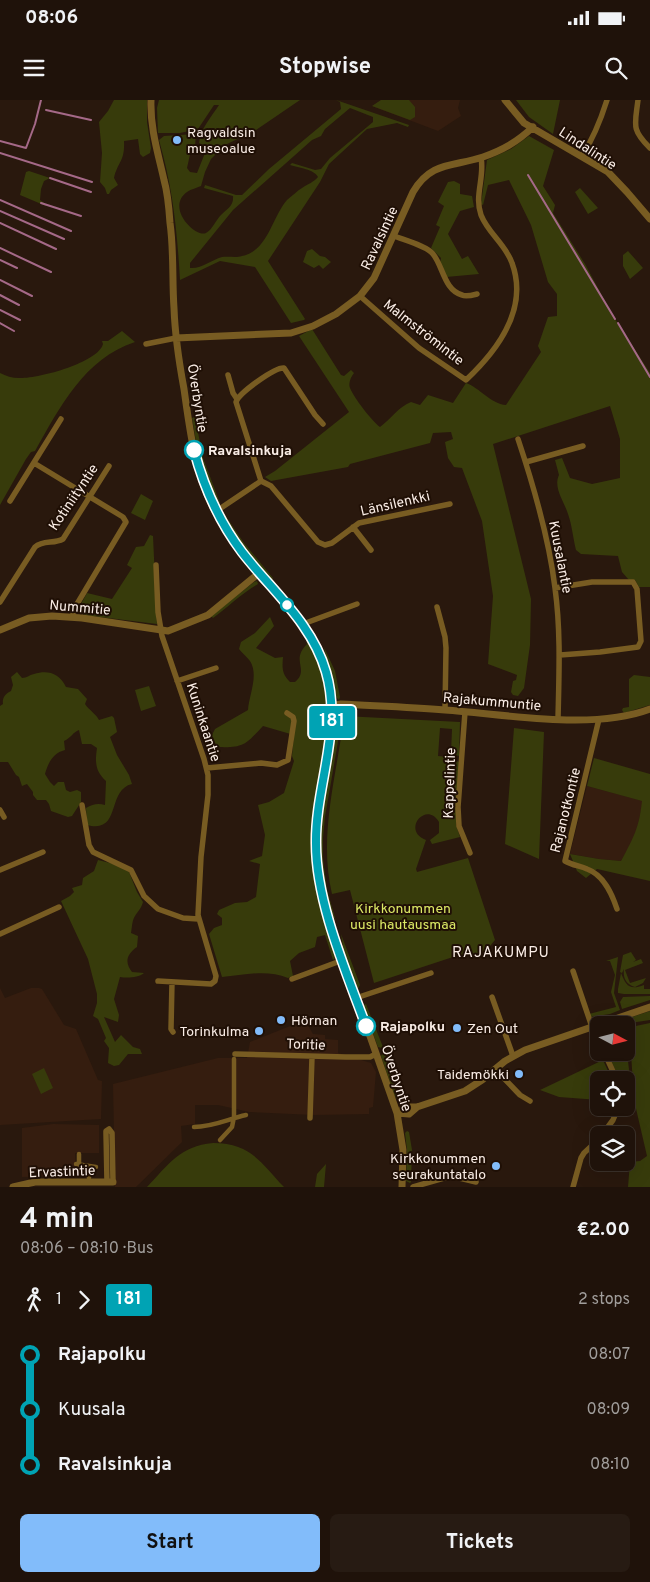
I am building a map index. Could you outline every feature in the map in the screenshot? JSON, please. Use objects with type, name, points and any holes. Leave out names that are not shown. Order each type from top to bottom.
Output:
[{"type":"street","name":"Överbyntie","points":[[151,100],[153,131],[167,195],[172,233],[176,338],[194,450],[203,482],[215,512],[232,538],[303,624],[321,657],[329,682],[332,730],[316,827],[316,859],[325,908],[397,1113],[404,1150],[402,1187]]},
{"type":"street","name":"Lindalintie","points":[[505,100],[519,114],[522,121],[608,172],[650,219]]},
{"type":"street","points":[[582,156],[588,147],[606,100]]},
{"type":"street","points":[[638,100],[635,122],[636,131],[650,148]]},
{"type":"street","name":"Ravalsintie","points":[[176,338],[280,334],[302,330],[323,322],[360,296],[374,278],[413,192],[421,179],[437,168],[481,158],[512,144],[531,126]]},
{"type":"street","name":"Malmströmintie","points":[[360,296],[420,348],[466,380],[490,354],[506,332],[514,314],[517,285],[512,263],[503,246],[481,215],[479,204],[483,167],[481,158]]},
{"type":"street","points":[[394,236],[433,253],[444,276],[457,292],[464,296],[477,294]]},
{"type":"street","points":[[146,344],[176,338]]},
{"type":"street","points":[[237,400],[241,393],[277,369],[282,368],[287,371],[314,415],[323,424]]},
{"type":"street","points":[[215,512],[261,481],[228,375]]},
{"type":"street","points":[[10,501],[61,418]]},
{"type":"street","name":"Kuusalantie","points":[[518,440],[526,462],[542,523],[555,588],[560,654],[558,719]]},
{"type":"street","points":[[526,462],[583,446]]},
{"type":"street","points":[[34,463],[123,517],[126,522],[77,604],[72,617]]},
{"type":"street","name":"Kotiniityntie","points":[[0,602],[35,547],[42,542],[57,542],[63,538],[109,466]]},
{"type":"street","name":"Länsilenkki","points":[[261,481],[271,486],[322,545],[329,545],[353,526],[364,522],[450,504]]},
{"type":"street","points":[[353,526],[371,550]]},
{"type":"street","name":"Kuninkaantie","points":[[156,565],[160,629],[207,768],[208,795],[201,857],[198,919],[216,976],[215,981],[211,984],[172,982]]},
{"type":"street","name":"Nummitie","points":[[0,630],[29,618],[72,617],[160,629],[167,626],[179,626],[196,621],[212,612],[259,573]]},
{"type":"street","points":[[555,588],[592,582],[633,582],[637,589],[638,597],[641,641],[638,647],[600,652],[560,654]]},
{"type":"street","points":[[303,624],[357,604]]},
{"type":"street","points":[[437,607],[446,648],[445,710]]},
{"type":"street","points":[[177,681],[216,668]]},
{"type":"street","name":"Rajakummuntie","points":[[331,706],[341,704],[558,719],[624,717],[650,709]]},
{"type":"street","name":"Kappelintie","points":[[465,712],[458,807],[460,826],[470,853]]},
{"type":"street","points":[[207,768],[261,763],[277,765],[288,760],[294,721],[293,717],[287,713]]},
{"type":"street","name":"Rajanotkontie","points":[[599,719],[565,861],[589,869],[594,873],[611,891],[618,910]]},
{"type":"street","points":[[82,805],[89,845],[93,852],[131,870],[144,896],[158,909],[182,918],[198,919]]},
{"type":"street","points":[[0,810],[4,817]]},
{"type":"street","points":[[0,870],[43,852]]},
{"type":"street","points":[[0,934],[59,907]]},
{"type":"street","points":[[292,979],[343,960]]},
{"type":"street","points":[[573,971],[590,1021]]},
{"type":"street","points":[[356,998],[431,973]]},
{"type":"street","points":[[158,981],[172,982],[171,1029],[173,1032]]},
{"type":"street","points":[[492,998],[513,1056]]},
{"type":"street","points":[[624,1016],[650,1007]]},
{"type":"street","points":[[397,1113],[409,1114],[417,1107],[465,1091],[513,1056],[590,1028]]},
{"type":"street","name":"Toritie","points":[[235,1056],[370,1057],[376,1054]]},
{"type":"street","points":[[220,1140],[232,1127],[234,1116],[235,1056]]},
{"type":"street","points":[[310,1118],[312,1056]]},
{"type":"street","points":[[495,1069],[520,1095],[530,1101]]},
{"type":"street","points":[[194,1127],[216,1125],[234,1116],[245,1114]]},
{"type":"street","points":[[109,1129],[112,1133],[109,1184],[106,1134],[109,1129]]},
{"type":"street","points":[[573,1187],[581,1158],[590,1148]]},
{"type":"street","points":[[79,1154],[78,1165],[96,1167]]},
{"type":"street","points":[[88,1166],[88,1178]]},
{"type":"street","points":[[402,1187],[412,1187],[451,1176],[476,1182]]},
{"type":"street","name":"Ervastintie","points":[[13,1187],[35,1182],[109,1184]]},
{"type":"shaded area","points":[[381,100],[460,100],[458,108],[461,116],[438,131],[372,106]]},
{"type":"shaded area","points":[[587,786],[643,801],[636,835],[621,861],[570,854]]},
{"type":"shaded area","points":[[0,988],[5,998],[31,988],[42,989],[64,1025],[76,1029],[98,1080],[102,1081],[101,1119],[0,1125]]},
{"type":"shaded area","points":[[305,1020],[313,1034],[325,1035],[325,1039],[338,1040],[338,1053],[371,1063],[376,1072],[373,1107],[369,1108],[369,1114],[314,1115],[249,1112],[218,1105],[195,1105],[195,1124],[181,1126],[182,1142],[136,1187],[115,1187],[113,1084],[218,1058],[247,1058],[250,1042]]},
{"type":"shaded area","points":[[53,1124],[99,1125],[99,1153],[75,1153],[76,1176],[22,1177],[22,1128]]},
{"type":"green space","points":[[114,100],[147,100],[147,122],[151,148],[150,153],[143,157],[140,154],[138,139],[124,141],[122,157],[114,178],[118,185],[107,194],[100,182],[102,153],[99,122]]},
{"type":"green space","points":[[159,100],[300,100],[256,130],[225,145],[211,159],[201,186],[187,192],[181,199],[179,206],[184,220],[201,233],[206,233],[210,230],[219,217],[230,207],[233,199],[233,196],[204,188],[205,185],[236,195],[242,195],[269,169],[341,109],[340,102],[336,100],[409,125],[408,127],[397,123],[367,129],[329,164],[320,182],[268,261],[304,320],[291,323],[255,267],[220,261],[180,280],[174,209],[159,140],[164,136],[196,134],[195,146],[191,150],[187,168],[190,172],[197,173],[205,153],[205,146],[199,143],[200,138],[219,105],[214,105],[198,129],[180,133],[158,133],[157,108]],"holes":[[[350,108],[373,117],[373,122],[330,158],[321,169],[315,170],[292,163],[290,165],[310,170],[318,177],[287,200],[264,241],[258,248],[242,256],[222,257],[199,267],[190,268],[190,263],[233,210],[312,140],[321,136],[325,129]]]},
{"type":"green space","points":[[381,100],[409,100],[415,107],[415,117],[410,120],[372,106]]},
{"type":"green space","points":[[516,100],[560,100],[553,134],[529,117]]},
{"type":"green space","points":[[529,136],[554,150],[543,186],[555,205],[553,213],[585,264],[613,316],[650,373],[650,587],[639,587],[635,580],[629,580],[622,572],[618,556],[581,554],[576,550],[569,518],[558,490],[559,475],[555,460],[562,458],[570,478],[592,484],[620,478],[620,439],[610,406],[493,444],[531,599],[530,645],[524,688],[518,696],[513,695],[511,692],[513,681],[516,680],[517,675],[488,664],[493,596],[482,521],[462,468],[454,467],[448,458],[445,442],[453,439],[451,432],[433,433],[430,443],[350,464],[348,467],[271,481],[265,477],[349,412],[299,336],[312,329],[341,375],[344,376],[351,370],[354,373],[350,380],[350,388],[372,420],[380,427],[402,407],[411,402],[420,405],[428,395],[453,403],[466,383],[495,402],[506,405],[541,352],[538,346],[548,317],[557,316],[557,294],[548,282],[531,225],[509,180],[488,185],[483,205],[481,204],[487,160],[511,149]]},
{"type":"green space","points":[[29,171],[50,178],[44,181],[41,189],[40,200],[46,206],[20,195],[26,172]]},
{"type":"green space","points":[[454,181],[460,184],[460,194],[472,196],[474,207],[460,211],[448,234],[462,259],[468,256],[479,274],[446,277],[439,268],[441,258],[431,248],[440,227],[436,225],[444,206],[438,202],[448,182]]},
{"type":"green space","points":[[580,188],[598,208],[588,214],[575,192]]},
{"type":"green space","points":[[312,249],[331,262],[323,269],[319,265],[314,268],[303,262],[307,251]]},
{"type":"green space","points":[[628,251],[643,268],[630,279],[623,266],[623,255]]},
{"type":"green space","points":[[122,331],[135,342],[101,360],[75,386],[35,451],[31,452],[26,459],[0,505],[0,373],[14,378],[28,378],[52,373],[90,357],[99,351],[103,344],[102,341],[108,341]]},
{"type":"green space","points":[[195,417],[203,458],[220,503],[218,504],[208,489],[204,477],[192,418]]},
{"type":"green space","points":[[141,494],[153,501],[145,520],[131,513]]},
{"type":"green space","points":[[223,512],[244,543],[273,578],[272,580],[251,558],[235,537],[224,518]]},
{"type":"green space","points":[[150,535],[153,536],[157,624],[84,615],[81,604],[87,593],[112,599],[132,568],[127,565],[136,547],[144,546]]},
{"type":"green space","points":[[257,581],[258,584],[213,618],[211,616],[254,582]]},
{"type":"green space","points":[[270,617],[274,626],[256,648],[275,658],[283,657],[284,673],[290,682],[295,682],[301,673],[300,655],[307,644],[301,626],[315,648],[326,683],[329,707],[329,736],[312,849],[317,893],[337,953],[333,960],[325,935],[317,937],[315,947],[299,953],[290,961],[293,976],[288,978],[264,973],[222,977],[209,934],[214,928],[222,925],[222,918],[217,914],[219,910],[235,903],[247,902],[256,897],[260,864],[249,861],[262,856],[265,835],[258,805],[269,802],[284,793],[294,761],[292,756],[294,735],[263,726],[248,741],[239,746],[218,747],[211,737],[215,729],[248,710],[254,672],[250,661],[239,649],[241,642],[255,633]]},
{"type":"green space","points":[[324,647],[335,671],[339,700],[335,696]]},
{"type":"green space","points":[[17,672],[22,678],[39,673],[53,674],[60,678],[66,687],[78,689],[87,699],[85,704],[99,720],[112,716],[114,718],[117,732],[110,737],[132,784],[124,788],[119,794],[110,818],[105,823],[98,826],[87,825],[86,808],[96,804],[105,805],[106,781],[100,774],[97,766],[97,748],[91,744],[82,744],[79,730],[64,741],[65,750],[57,753],[52,759],[45,774],[54,786],[58,782],[64,782],[66,790],[81,792],[81,802],[72,816],[68,817],[51,811],[46,800],[37,800],[27,784],[22,786],[19,777],[8,762],[0,762],[0,706],[3,704],[4,696],[11,691],[13,685],[11,677]]},
{"type":"green space","points":[[634,675],[650,677],[650,705],[624,713],[623,708],[629,707],[629,679]]},
{"type":"green space","points":[[149,686],[156,706],[141,711],[135,690]]},
{"type":"green space","points":[[340,709],[340,730],[323,838],[323,859],[327,890],[336,921],[327,902],[321,881],[319,860],[322,815],[334,746],[336,713]]},
{"type":"green space","name":"Kirkkonummen uusi hautausmaa","points":[[344,716],[460,722],[459,756],[451,754],[452,729],[440,728],[438,756],[448,757],[459,762],[456,824],[460,837],[432,844],[430,840],[439,833],[439,822],[434,816],[428,814],[418,819],[416,830],[419,836],[426,840],[416,869],[417,872],[468,858],[495,940],[486,951],[465,956],[459,955],[374,983],[350,890],[332,894],[328,872],[327,850],[330,805]]},
{"type":"green space","points":[[514,728],[544,732],[539,859],[505,844]]},
{"type":"green space","points":[[594,758],[650,774],[650,881],[597,869],[586,878],[577,871],[570,854],[621,861],[635,832],[641,810],[642,801],[587,786]]},
{"type":"green space","points":[[98,860],[114,864],[129,872],[143,902],[134,918],[131,933],[138,936],[137,947],[129,955],[127,962],[132,972],[144,973],[136,977],[120,977],[114,999],[119,1015],[118,1022],[104,1017],[115,1042],[121,1035],[133,1047],[140,1049],[142,1054],[128,1054],[119,1065],[114,1066],[108,1063],[109,1048],[104,1041],[106,1038],[98,1019],[93,1016],[97,1003],[97,994],[88,959],[61,901],[74,892],[72,888],[82,885],[83,878],[94,871]]},
{"type":"green space","points":[[341,934],[360,985],[358,989],[344,954]]},
{"type":"green space","points":[[631,952],[636,960],[633,962],[641,959],[643,963],[625,970],[630,983],[646,978],[643,983],[635,987],[625,980],[624,969],[622,973],[620,972],[623,955]]},
{"type":"green space","points":[[618,957],[614,993],[620,1010],[610,1014],[590,1017],[589,1014],[616,1007],[611,992],[615,975],[610,961],[606,961]]},
{"type":"green space","points":[[621,973],[629,986],[639,987],[644,985],[644,989],[650,989],[650,994],[618,993]]},
{"type":"green space","points":[[650,996],[650,1000],[622,1009],[620,1002],[623,997]]},
{"type":"green space","points":[[366,1004],[382,1048],[378,1047],[364,1010],[364,1005]]},
{"type":"green space","points":[[650,1011],[650,1020],[635,1022],[635,1016]]},
{"type":"green space","points":[[650,1023],[650,1187],[628,1187],[629,1171],[635,1171],[635,1162],[640,1161],[647,1156],[635,1104],[635,1071],[632,1071],[632,1061],[635,1061],[635,1026]]},
{"type":"green space","points":[[383,1053],[401,1098],[400,1101],[395,1097],[381,1056]]},
{"type":"green space","points":[[601,1061],[603,1061],[608,1071],[590,1071],[590,1099],[559,1097],[540,1090]]},
{"type":"green space","points":[[611,1061],[628,1061],[629,1071],[616,1071]]},
{"type":"green space","points":[[44,1068],[53,1088],[41,1094],[32,1074]]},
{"type":"green space","points":[[409,1132],[412,1150],[410,1183],[406,1181],[407,1150],[405,1133]]},
{"type":"green space","points":[[213,1143],[237,1146],[246,1151],[254,1156],[284,1187],[147,1187],[183,1152]]},
{"type":"green space","points":[[326,1164],[324,1187],[315,1187],[317,1174]]},
{"type":"waterway","points":[[0,141],[26,148],[41,100]]},
{"type":"waterway","points":[[46,110],[91,120]]},
{"type":"waterway","points":[[0,153],[92,182]]},
{"type":"waterway","points":[[528,175],[615,319]]},
{"type":"waterway","points":[[50,178],[91,192]]},
{"type":"waterway","points":[[0,200],[71,231]]},
{"type":"waterway","points":[[41,203],[81,216]]},
{"type":"waterway","points":[[0,211],[64,239]]},
{"type":"waterway","points":[[0,223],[56,249]]},
{"type":"waterway","points":[[0,248],[51,272]]},
{"type":"waterway","points":[[0,260],[17,268]]},
{"type":"waterway","points":[[0,280],[32,296]]},
{"type":"waterway","points":[[0,295],[19,305]]},
{"type":"waterway","points":[[0,310],[20,320]]},
{"type":"waterway","points":[[0,323],[14,331]]},
{"type":"waterway","points":[[618,323],[650,377]]},
{"type":"bus line","name":"181","points":[[194,450],[203,482],[215,512],[242,552],[303,624],[317,647],[329,682],[332,730],[316,827],[316,859],[325,908],[366,1026]]},
{"type":"place","name":"Ragvaldsin museoalue","points":[[177,140]]},
{"type":"place","name":"Ravalsinkuja","points":[[194,450]]},
{"type":"place","name":"Hörnan","points":[[281,1020]]},
{"type":"place","name":"Rajapolku","points":[[366,1026]]},
{"type":"place","name":"Zen Out","points":[[457,1028]]},
{"type":"place","name":"Torinkulma","points":[[259,1031]]},
{"type":"place","name":"Taidemökki","points":[[519,1074]]},
{"type":"place","name":"Kirkkonummen seurakuntatalo","points":[[496,1166]]},
{"type":"district","name":"RAJAKUMPU","points":[[501,952]]}]
